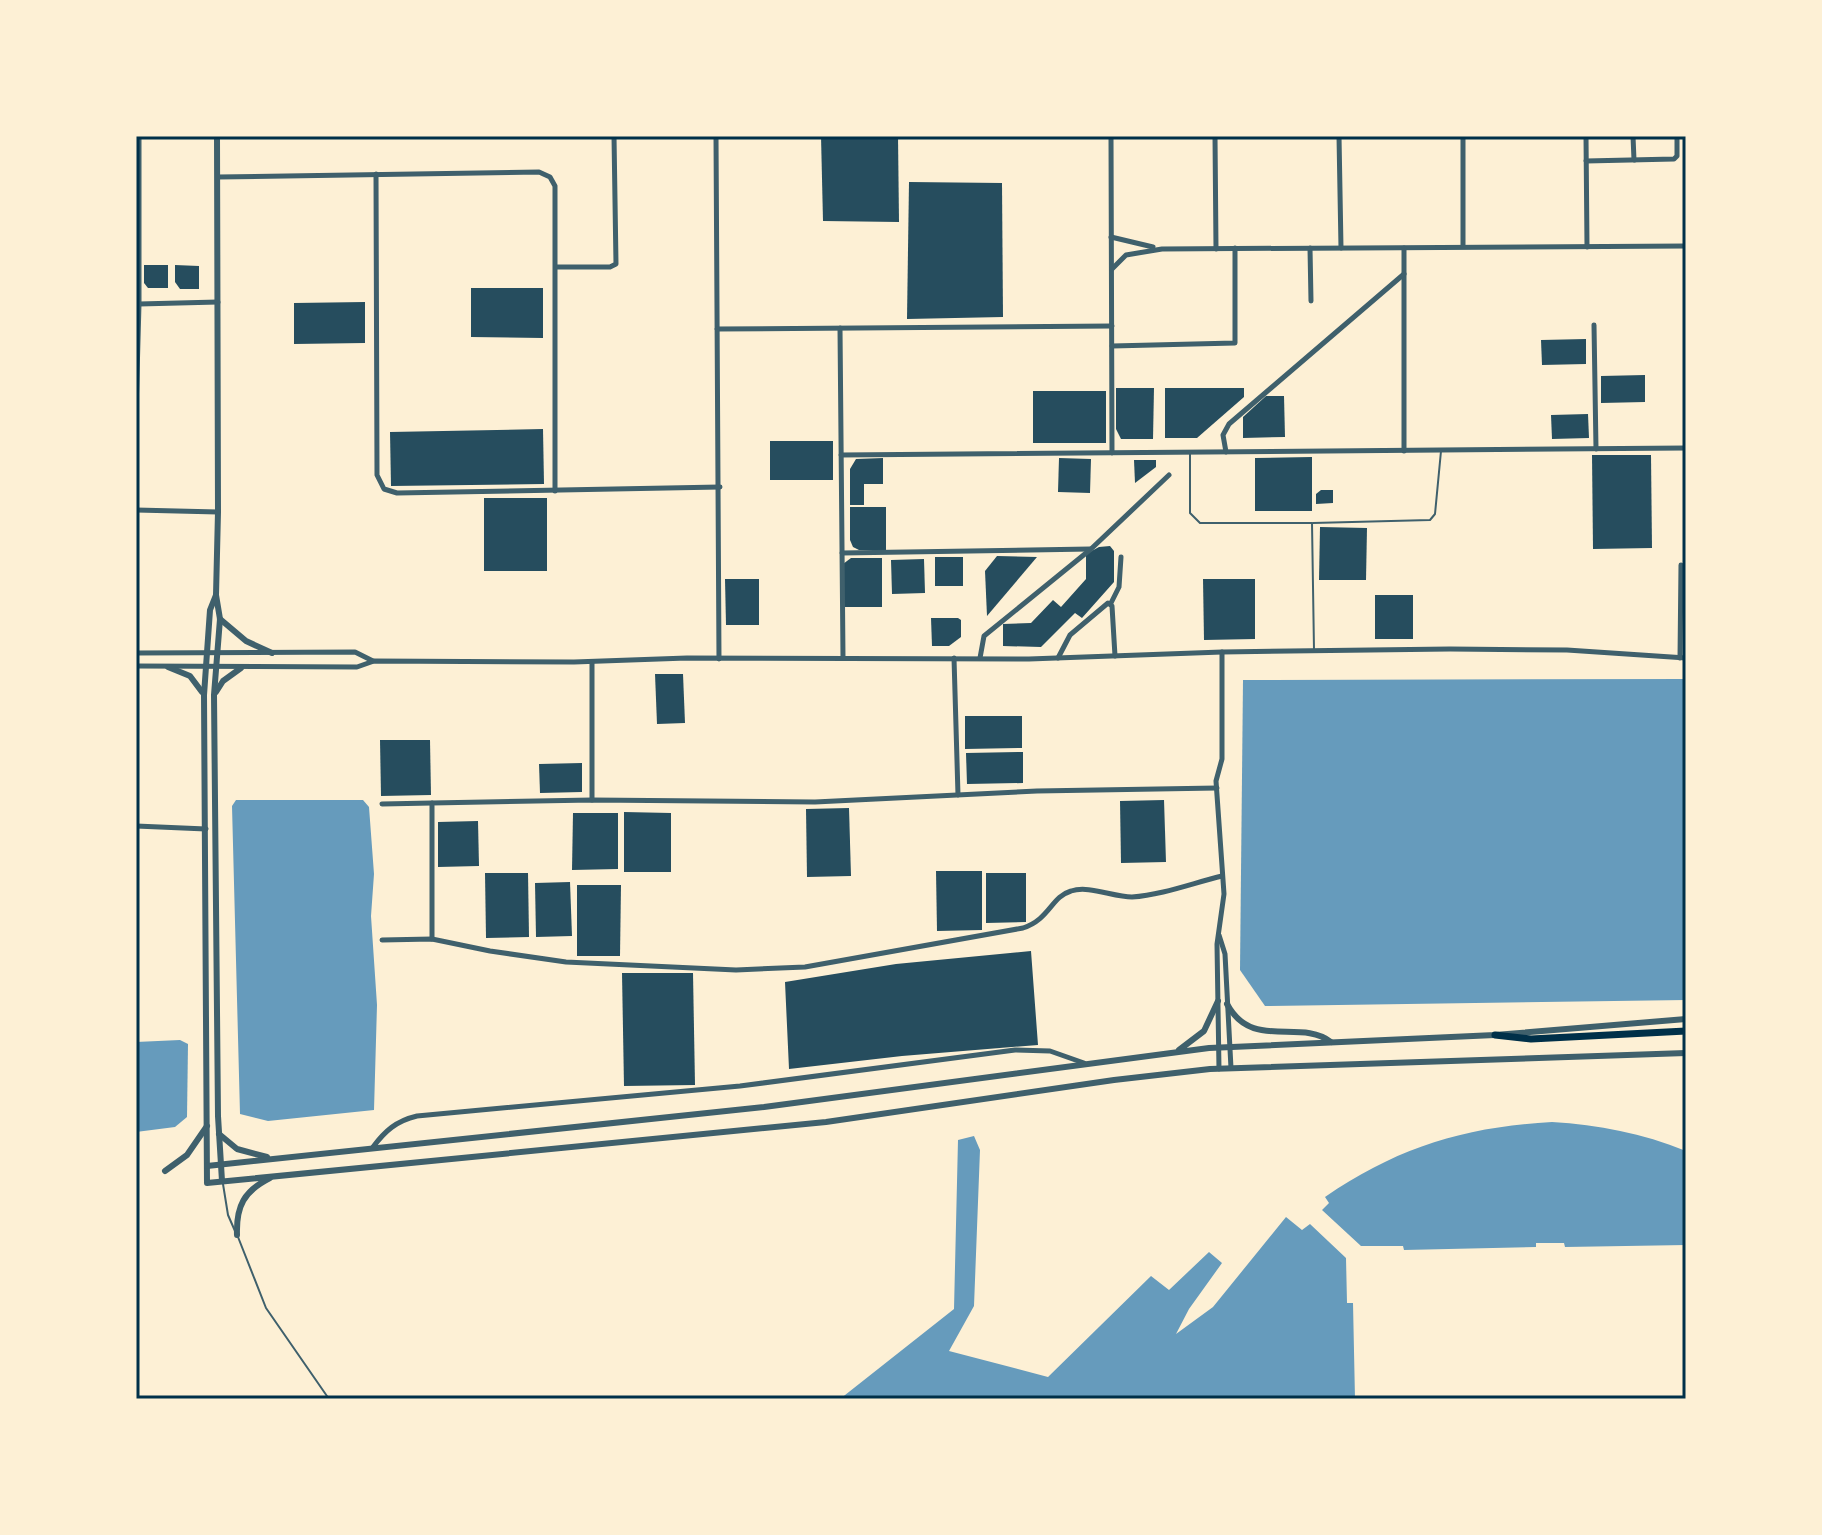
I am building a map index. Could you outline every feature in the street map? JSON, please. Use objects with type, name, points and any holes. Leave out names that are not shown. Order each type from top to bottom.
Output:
[{"type":"main road","points":[[1495,1035],[1531,1039],[1686,1031]]},
{"type":"street","points":[[136,412],[139,136]]},
{"type":"street","points":[[217,136],[216,595],[220,619],[214,695],[222,1181]]},
{"type":"street","points":[[557,267],[610,267],[616,261],[614,136]]},
{"type":"street","points":[[716,136],[719,659]]},
{"type":"street","points":[[1111,136],[1112,453]]},
{"type":"street","points":[[1215,136],[1216,249]]},
{"type":"street","points":[[1339,136],[1341,248]]},
{"type":"street","points":[[1463,136],[1463,246]]},
{"type":"street","points":[[1586,136],[1587,247]]},
{"type":"street","points":[[1633,136],[1634,160]]},
{"type":"street","points":[[1586,161],[1674,159],[1677,156],[1677,136]]},
{"type":"street","points":[[218,177],[539,172],[550,177],[555,186],[557,267],[555,491]]},
{"type":"street","points":[[376,174],[377,475],[384,489],[397,493],[720,487]]},
{"type":"street","points":[[1111,237],[1162,249]]},
{"type":"street","points":[[1112,269],[1126,255],[1162,249],[1686,246]]},
{"type":"street","points":[[1112,346],[1235,343],[1235,248]]},
{"type":"street","points":[[1310,248],[1311,301]]},
{"type":"street","points":[[1404,248],[1404,451]]},
{"type":"street","points":[[1226,452],[1223,435],[1229,424],[1404,274]]},
{"type":"street","points":[[139,304],[218,302]]},
{"type":"street","points":[[1594,325],[1596,449]]},
{"type":"street","points":[[716,329],[1112,326]]},
{"type":"street","points":[[840,328],[843,657]]},
{"type":"street","points":[[841,455],[1686,448]]},
{"type":"street","points":[[980,658],[984,636],[1091,549],[1169,475]]},
{"type":"street","points":[[136,510],[218,512]]},
{"type":"street","points":[[842,553],[1091,549]]},
{"type":"street","points":[[1115,656],[1111,603],[1120,579],[1121,557]]},
{"type":"street","points":[[136,666],[357,667],[374,661],[1058,658],[1314,651],[1567,650],[1683,658],[1681,565]]},
{"type":"street","points":[[216,595],[210,610],[204,695],[207,1183],[798,1125],[1114,1080],[1219,1069],[1686,1053]]},
{"type":"street","points":[[1058,658],[1074,631],[1106,603],[1111,603]]},
{"type":"street","points":[[220,619],[246,641],[272,653]]},
{"type":"street","points":[[136,653],[355,652],[374,661]]},
{"type":"street","points":[[1219,1069],[1218,934],[1224,894],[1217,788],[1222,759],[1222,652]]},
{"type":"street","points":[[954,658],[958,795]]},
{"type":"street","points":[[592,662],[592,800]]},
{"type":"street","points":[[168,667],[190,676],[204,695]]},
{"type":"street","points":[[214,695],[223,681],[241,668]]},
{"type":"street","points":[[382,804],[592,800],[802,802],[1217,788]]},
{"type":"street","points":[[432,803],[432,939]]},
{"type":"street","points":[[136,826],[206,829]]},
{"type":"street","points":[[382,940],[432,939],[566,962],[713,970],[805,967],[1023,928],[1036,924],[1062,895],[1075,890],[1120,897],[1141,896],[1222,876]]},
{"type":"street","points":[[1218,934],[1225,954],[1231,1068]]},
{"type":"street","points":[[1177,1051],[1204,1031],[1218,1001]]},
{"type":"street","points":[[1227,1004],[1234,1015],[1251,1028],[1319,1035],[1331,1042]]},
{"type":"street","points":[[207,1166],[764,1107],[1177,1051],[1495,1035],[1686,1019]]},
{"type":"street","points":[[373,1147],[390,1127],[417,1116],[740,1086],[1015,1050],[1050,1051],[1085,1064]]},
{"type":"street","points":[[165,1171],[187,1155],[207,1126]]},
{"type":"street","points":[[219,1134],[237,1149],[278,1158]]},
{"type":"street","points":[[237,1235],[236,1219],[243,1198],[258,1184],[275,1175]]},
{"type":"lane","points":[[1190,452],[1190,513],[1200,523],[1312,523],[1430,520],[1435,514],[1441,451]]},
{"type":"lane","points":[[1312,523],[1314,651]]},
{"type":"lane","points":[[222,1181],[228,1215],[266,1308],[329,1399]]},
{"type":"water","points":[[1686,679],[1686,1000],[1265,1006],[1240,970],[1243,680]]},
{"type":"water","points":[[236,800],[363,800],[369,807],[374,874],[371,916],[377,1005],[374,1110],[268,1121],[240,1114],[232,806]]},
{"type":"water","points":[[180,1040],[188,1044],[187,1117],[175,1127],[136,1132],[136,1042]]},
{"type":"water","points":[[1552,1122],[1620,1131],[1686,1151],[1686,1245],[1565,1247],[1564,1243],[1536,1243],[1536,1247],[1404,1250],[1403,1246],[1361,1246],[1322,1210],[1329,1203],[1325,1197],[1406,1153],[1461,1135]]},
{"type":"water","points":[[974,1136],[980,1150],[974,1306],[949,1351],[1048,1377],[1151,1276],[1169,1290],[1209,1252],[1222,1263],[1189,1309],[1176,1334],[1213,1307],[1286,1217],[1302,1230],[1310,1224],[1346,1258],[1347,1303],[1353,1303],[1355,1399],[840,1399],[954,1309],[958,1140]]},
{"type":"building","points":[[821,136],[898,136],[899,222],[823,221]]},
{"type":"building","points":[[909,182],[1002,183],[1003,317],[907,319]]},
{"type":"building","points":[[144,265],[168,265],[168,288],[148,288],[144,283]]},
{"type":"building","points":[[175,265],[199,266],[199,289],[180,289],[175,282]]},
{"type":"building","points":[[471,288],[543,288],[543,338],[471,337]]},
{"type":"building","points":[[365,302],[365,343],[294,344],[294,303]]},
{"type":"building","points":[[1586,339],[1586,364],[1542,365],[1541,340]]},
{"type":"building","points":[[1645,375],[1645,402],[1601,403],[1601,376]]},
{"type":"building","points":[[1116,388],[1154,388],[1153,439],[1121,439],[1116,429]]},
{"type":"building","points":[[1165,388],[1244,388],[1244,397],[1197,438],[1165,438]]},
{"type":"building","points":[[1033,391],[1106,391],[1106,443],[1033,443]]},
{"type":"building","points":[[1266,396],[1284,396],[1285,437],[1243,438],[1243,417]]},
{"type":"building","points":[[1588,414],[1589,438],[1552,439],[1551,415]]},
{"type":"building","points":[[543,429],[544,484],[391,486],[390,432]]},
{"type":"building","points":[[770,441],[833,441],[833,480],[770,480]]},
{"type":"building","points":[[1592,455],[1651,455],[1652,548],[1593,549]]},
{"type":"building","points":[[1312,457],[1312,511],[1255,511],[1255,458]]},
{"type":"building","points":[[883,458],[883,484],[864,484],[864,505],[850,505],[850,469],[856,459]]},
{"type":"building","points":[[1059,458],[1091,459],[1090,493],[1058,492]]},
{"type":"building","points":[[1134,460],[1156,460],[1156,467],[1135,483]]},
{"type":"building","points":[[1321,490],[1333,490],[1333,503],[1316,504],[1316,494]]},
{"type":"building","points":[[484,498],[547,498],[547,571],[484,571]]},
{"type":"building","points":[[850,507],[886,507],[886,550],[859,550],[853,547],[850,540]]},
{"type":"building","points":[[1320,527],[1367,528],[1366,580],[1319,580]]},
{"type":"building","points":[[1110,546],[1114,551],[1114,582],[1082,618],[1075,613],[1041,647],[1003,646],[1003,624],[1031,623],[1053,600],[1061,607],[1086,579],[1086,554],[1099,547]]},
{"type":"building","points":[[997,556],[1037,557],[987,616],[985,571]]},
{"type":"building","points":[[935,557],[963,557],[963,586],[935,586]]},
{"type":"building","points":[[851,558],[882,558],[882,607],[844,607],[843,564]]},
{"type":"building","points":[[924,559],[925,593],[892,594],[891,560]]},
{"type":"building","points":[[725,579],[759,579],[759,625],[726,625]]},
{"type":"building","points":[[1203,579],[1255,579],[1255,639],[1204,640]]},
{"type":"building","points":[[1375,595],[1413,595],[1413,639],[1375,639]]},
{"type":"building","points":[[931,618],[958,618],[961,620],[961,637],[949,646],[932,646]]},
{"type":"building","points":[[655,674],[683,674],[685,723],[657,724]]},
{"type":"building","points":[[965,716],[1022,716],[1022,748],[965,749]]},
{"type":"building","points":[[380,740],[430,740],[431,795],[381,796]]},
{"type":"building","points":[[1023,752],[1023,783],[967,784],[966,753]]},
{"type":"building","points":[[582,763],[582,792],[540,793],[539,764]]},
{"type":"building","points":[[1164,800],[1166,862],[1121,863],[1120,801]]},
{"type":"building","points":[[849,808],[851,876],[807,877],[806,809]]},
{"type":"building","points":[[624,812],[671,813],[671,872],[624,872]]},
{"type":"building","points":[[573,813],[618,813],[618,869],[572,870]]},
{"type":"building","points":[[478,821],[479,866],[438,867],[438,822]]},
{"type":"building","points":[[936,871],[982,871],[982,930],[937,931]]},
{"type":"building","points":[[485,873],[528,873],[529,937],[486,938]]},
{"type":"building","points":[[986,873],[1026,873],[1026,922],[986,923]]},
{"type":"building","points":[[570,882],[572,936],[536,937],[535,883]]},
{"type":"building","points":[[577,885],[621,885],[620,956],[577,956]]},
{"type":"building","points":[[1031,951],[1038,1045],[789,1069],[785,982],[896,964]]},
{"type":"building","points":[[622,973],[693,973],[695,1085],[624,1086]]}]
